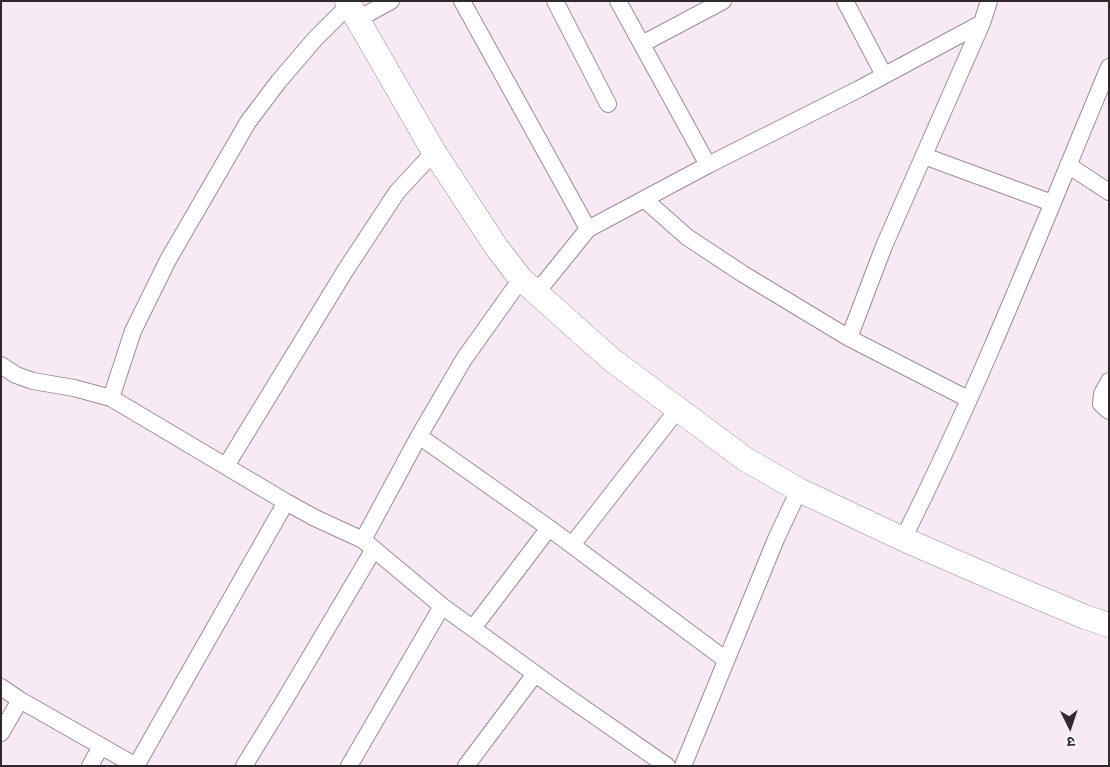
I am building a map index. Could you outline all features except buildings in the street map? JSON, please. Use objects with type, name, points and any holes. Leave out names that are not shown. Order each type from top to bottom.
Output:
[{"type":"street","points":[[111,398],[133,331],[168,260],[248,122],[309,46],[351,8],[391,1]]},
{"type":"street","points":[[462,1],[588,229]]},
{"type":"street","points":[[555,1],[608,104]]},
{"type":"street","points":[[618,1],[708,165]]},
{"type":"street","points":[[642,44],[704,6],[723,1]]},
{"type":"street","points":[[845,1],[884,75]]},
{"type":"street","points":[[849,338],[884,246],[982,23],[989,1]]},
{"type":"street","points":[[351,8],[434,152],[497,248],[529,285],[612,360],[745,460],[799,490],[903,539],[1085,617],[1109,625]]},
{"type":"street","points":[[244,766],[368,545],[419,436],[464,359],[529,285],[588,229],[982,23]]},
{"type":"street","points":[[903,539],[936,473],[1109,67]]},
{"type":"street","points":[[226,466],[345,271],[397,192],[434,152]]},
{"type":"street","points":[[924,156],[1052,203]]},
{"type":"street","points":[[1068,165],[1109,192]]},
{"type":"street","points":[[644,199],[687,237],[743,274],[849,338],[968,399]]},
{"type":"street","points":[[1,365],[16,375],[33,382],[74,388],[111,398],[286,502],[368,545],[442,606],[535,674],[667,766]]},
{"type":"street","points":[[1109,381],[1102,394],[1101,404],[1109,411]]},
{"type":"street","points":[[572,545],[678,410]]},
{"type":"street","points":[[419,436],[549,528],[726,660]]},
{"type":"street","points":[[683,766],[776,539],[799,490]]},
{"type":"street","points":[[1,687],[20,700],[136,766],[286,502]]},
{"type":"street","points":[[472,628],[549,528]]},
{"type":"street","points":[[349,766],[442,606]]},
{"type":"street","points":[[466,766],[535,674]]},
{"type":"street","points":[[1,733],[20,700]]},
{"type":"street","points":[[90,766],[101,746]]}]
